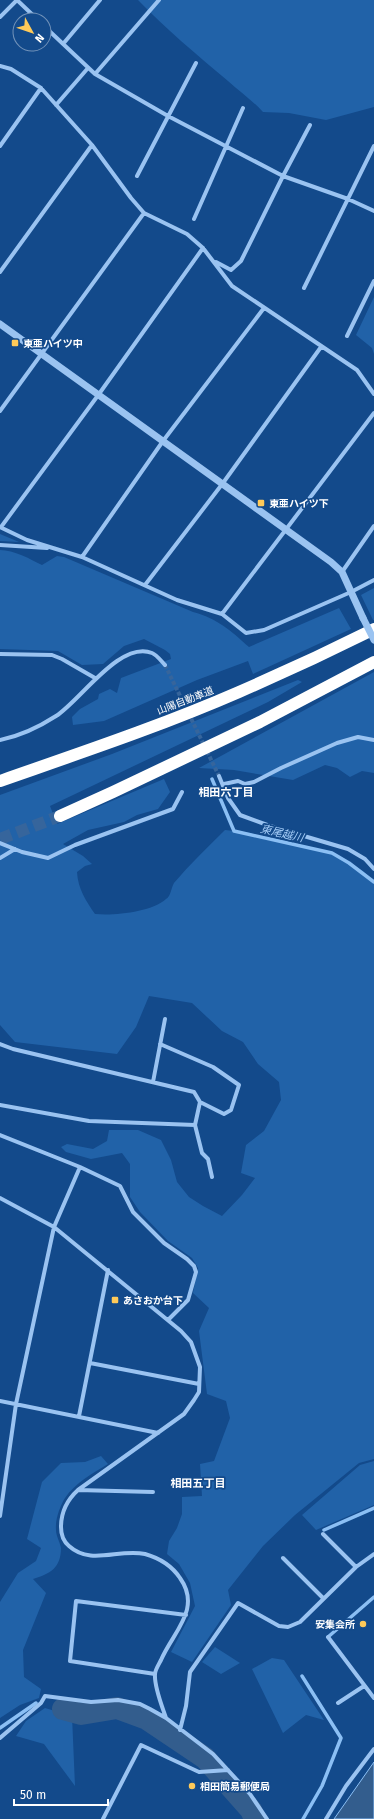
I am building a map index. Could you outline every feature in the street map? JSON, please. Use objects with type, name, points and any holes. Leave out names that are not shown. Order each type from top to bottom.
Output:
[{"type":"highway","name":"山陽自動車道","points":[[0,781],[104,745],[238,693],[318,657],[374,628]]},
{"type":"highway","points":[[60,816],[260,722],[374,662]]},
{"type":"street","points":[[0,17],[17,0],[30,12]]},
{"type":"street","points":[[63,44],[100,0]]},
{"type":"street","points":[[95,74],[159,0]]},
{"type":"street","points":[[52,34],[95,74],[168,116],[283,176],[348,199],[374,211]]},
{"type":"street","points":[[138,176],[196,62]]},
{"type":"street","points":[[0,66],[11,69],[41,88],[92,145],[131,198],[144,213],[187,234],[203,248],[232,286],[357,370],[374,394]]},
{"type":"street","points":[[56,105],[88,68]]},
{"type":"street","points":[[0,146],[41,88]]},
{"type":"street","points":[[194,219],[243,108]]},
{"type":"street","points":[[214,261],[231,270],[241,261],[310,125]]},
{"type":"street","points":[[0,272],[92,145]]},
{"type":"street","points":[[304,288],[374,146]]},
{"type":"street","points":[[0,411],[144,213]]},
{"type":"street","points":[[203,248],[99,394],[0,527],[54,549],[82,557],[177,600],[222,614],[246,633],[264,630],[351,592],[374,580]]},
{"type":"street","points":[[346,336],[374,281]]},
{"type":"street","points":[[82,557],[163,441],[264,308]]},
{"type":"street","points":[[0,324],[286,528],[331,562],[342,572],[374,640]]},
{"type":"street","points":[[145,585],[223,483],[321,347]]},
{"type":"street","points":[[222,614],[374,412]]},
{"type":"street","points":[[342,572],[374,526]]},
{"type":"street","points":[[0,544],[54,549]]},
{"type":"street","points":[[0,740],[19,736],[57,716],[95,678],[133,652],[144,651],[154,653],[165,665]]},
{"type":"street","points":[[0,654],[52,655],[62,658],[95,678]]},
{"type":"street","points":[[224,784],[238,781],[245,784],[254,782],[281,768],[344,741],[358,737],[374,740]]},
{"type":"street","points":[[219,776],[224,784],[228,798],[240,815],[270,826],[348,849],[364,859],[374,869]]},
{"type":"street","points":[[0,843],[15,849],[48,858],[75,845],[173,809],[182,792]]},
{"type":"street","points":[[0,858],[15,849]]},
{"type":"street","points":[[153,1082],[165,1019]]},
{"type":"street","points":[[0,1044],[13,1049],[194,1092],[200,1102],[224,1114],[231,1110],[239,1085],[212,1066],[160,1044]]},
{"type":"street","points":[[200,1102],[195,1125],[202,1153],[208,1159],[212,1177]]},
{"type":"street","points":[[0,1105],[89,1122],[195,1125]]},
{"type":"street","points":[[0,1135],[80,1167],[120,1186],[133,1212],[164,1243],[187,1259],[194,1266],[196,1272],[188,1300],[168,1320]]},
{"type":"street","points":[[0,1516],[16,1404],[54,1227],[80,1167]]},
{"type":"street","points":[[0,1198],[54,1227],[182,1331],[191,1342],[200,1367],[199,1392],[184,1414],[78,1490],[68,1499],[61,1522],[61,1535],[66,1543],[80,1554],[88,1556],[143,1554],[161,1561],[179,1577],[185,1586],[188,1594],[189,1608],[162,1657],[155,1674],[160,1702],[166,1718]]},
{"type":"street","points":[[79,1416],[108,1270]]},
{"type":"street","points":[[90,1363],[199,1384]]},
{"type":"street","points":[[0,1401],[158,1433]]},
{"type":"street","points":[[78,1490],[153,1492]]},
{"type":"street","points":[[323,1534],[356,1567]]},
{"type":"street","points":[[180,1730],[186,1706],[190,1672],[196,1661],[238,1602],[279,1626],[288,1626],[300,1622],[356,1567],[374,1554]]},
{"type":"street","points":[[282,1558],[323,1598]]},
{"type":"street","points":[[155,1674],[70,1661],[76,1601],[186,1614]]},
{"type":"street","points":[[328,1637],[374,1698]]},
{"type":"street","points":[[338,1703],[364,1686]]},
{"type":"street","points":[[0,1738],[41,1704],[45,1696],[91,1702],[118,1700],[134,1703],[166,1718],[213,1754],[250,1794],[267,1819]]},
{"type":"street","points":[[104,1819],[141,1745],[199,1772],[228,1770]]},
{"type":"street","points":[[326,1819],[346,1786],[374,1750]]},
{"type":"shaded area","points":[[138,0],[374,0],[374,107],[326,120],[289,113],[263,112],[182,42]]},
{"type":"shaded area","points":[[374,297],[374,354],[372,348],[356,335]]},
{"type":"shaded area","points":[[0,534],[19,542],[0,541]]},
{"type":"shaded area","points":[[0,550],[16,553],[42,565],[57,556],[64,557],[210,618],[230,630],[249,647],[339,608],[351,629],[253,674],[248,661],[197,680],[104,721],[73,725],[72,717],[80,709],[98,699],[99,694],[110,689],[117,693],[121,678],[171,659],[170,654],[144,639],[124,646],[103,664],[82,665],[58,651],[0,649]]},
{"type":"shaded area","points":[[374,588],[374,620],[373,620],[361,595]]},
{"type":"shaded area","points":[[374,672],[374,773],[362,771],[350,777],[337,768],[325,765],[293,780],[234,770],[199,768]]},
{"type":"shaded area","points":[[298,680],[302,682],[268,702],[50,806],[57,824],[164,779],[170,792],[158,809],[137,815],[124,822],[88,830],[63,844],[83,856],[92,864],[85,866],[77,872],[81,889],[95,914],[122,914],[142,910],[152,907],[168,898],[174,883],[225,830],[251,833],[263,839],[332,853],[363,871],[374,882],[374,1459],[359,1463],[295,1515],[263,1546],[228,1590],[231,1605],[192,1662],[171,1652],[195,1606],[190,1583],[179,1564],[167,1554],[169,1541],[177,1528],[182,1514],[182,1497],[202,1496],[200,1464],[214,1461],[230,1418],[226,1401],[207,1394],[199,1331],[209,1308],[193,1293],[198,1268],[192,1258],[168,1241],[140,1212],[130,1197],[130,1164],[122,1153],[91,1159],[66,1152],[61,1147],[67,1144],[93,1149],[107,1141],[109,1130],[138,1130],[161,1140],[171,1160],[177,1182],[189,1197],[222,1216],[242,1195],[255,1178],[241,1173],[246,1145],[264,1131],[281,1100],[279,1082],[258,1064],[243,1042],[222,1031],[192,1003],[149,996],[136,1027],[117,1054],[15,1042],[0,1025],[0,795],[112,754]]},
{"type":"shaded area","points":[[101,1456],[108,1464],[74,1488],[65,1498],[60,1509],[56,1522],[56,1530],[61,1548],[57,1565],[45,1575],[33,1579],[46,1593],[23,1650],[24,1677],[41,1689],[39,1698],[20,1705],[0,1718],[0,1602],[18,1573],[36,1561],[41,1548],[27,1539],[42,1482],[61,1463],[85,1462]]},
{"type":"shaded area","points":[[374,1461],[374,1505],[316,1530],[302,1515],[360,1465]]},
{"type":"shaded area","points":[[215,1647],[240,1663],[221,1674],[202,1662]]},
{"type":"shaded area","points":[[272,1658],[284,1660],[324,1720],[306,1715],[283,1733],[252,1669]]},
{"type":"shaded area","points":[[45,1708],[72,1716],[75,1786],[44,1744],[16,1736],[26,1721]]},
{"type":"shaded area","points":[[374,1762],[374,1819],[334,1819]]},
{"type":"waterway","name":"東尾越川","points":[[212,779],[234,831],[332,853],[349,863],[374,882]]},
{"type":"waterway","points":[[324,1530],[374,1508]]},
{"type":"waterway","points":[[328,1637],[374,1597]]},
{"type":"waterway","points":[[302,1676],[341,1738],[322,1786],[303,1819]]},
{"type":"waterway","points":[[0,1728],[36,1703]]},
{"type":"waterway","points":[[63,1709],[81,1714],[117,1708],[147,1719],[205,1758],[251,1810],[255,1819]]},
{"type":"tunnel","points":[[165,665],[219,776]]},
{"type":"tunnel","points":[[0,839],[60,816]]},
{"type":"place","name":"東亜ハイツ中","points":[[15,343]]},
{"type":"place","name":"東亜ハイツ下","points":[[261,503]]},
{"type":"place","name":"あさおか台下","points":[[115,1300]]},
{"type":"place","name":"安集会所","points":[[363,1624]]},
{"type":"place","name":"相田簡易郵便局","points":[[192,1786]]},
{"type":"district","name":"相田六丁目","points":[[226,792]]},
{"type":"district","name":"相田五丁目","points":[[198,1483]]}]
